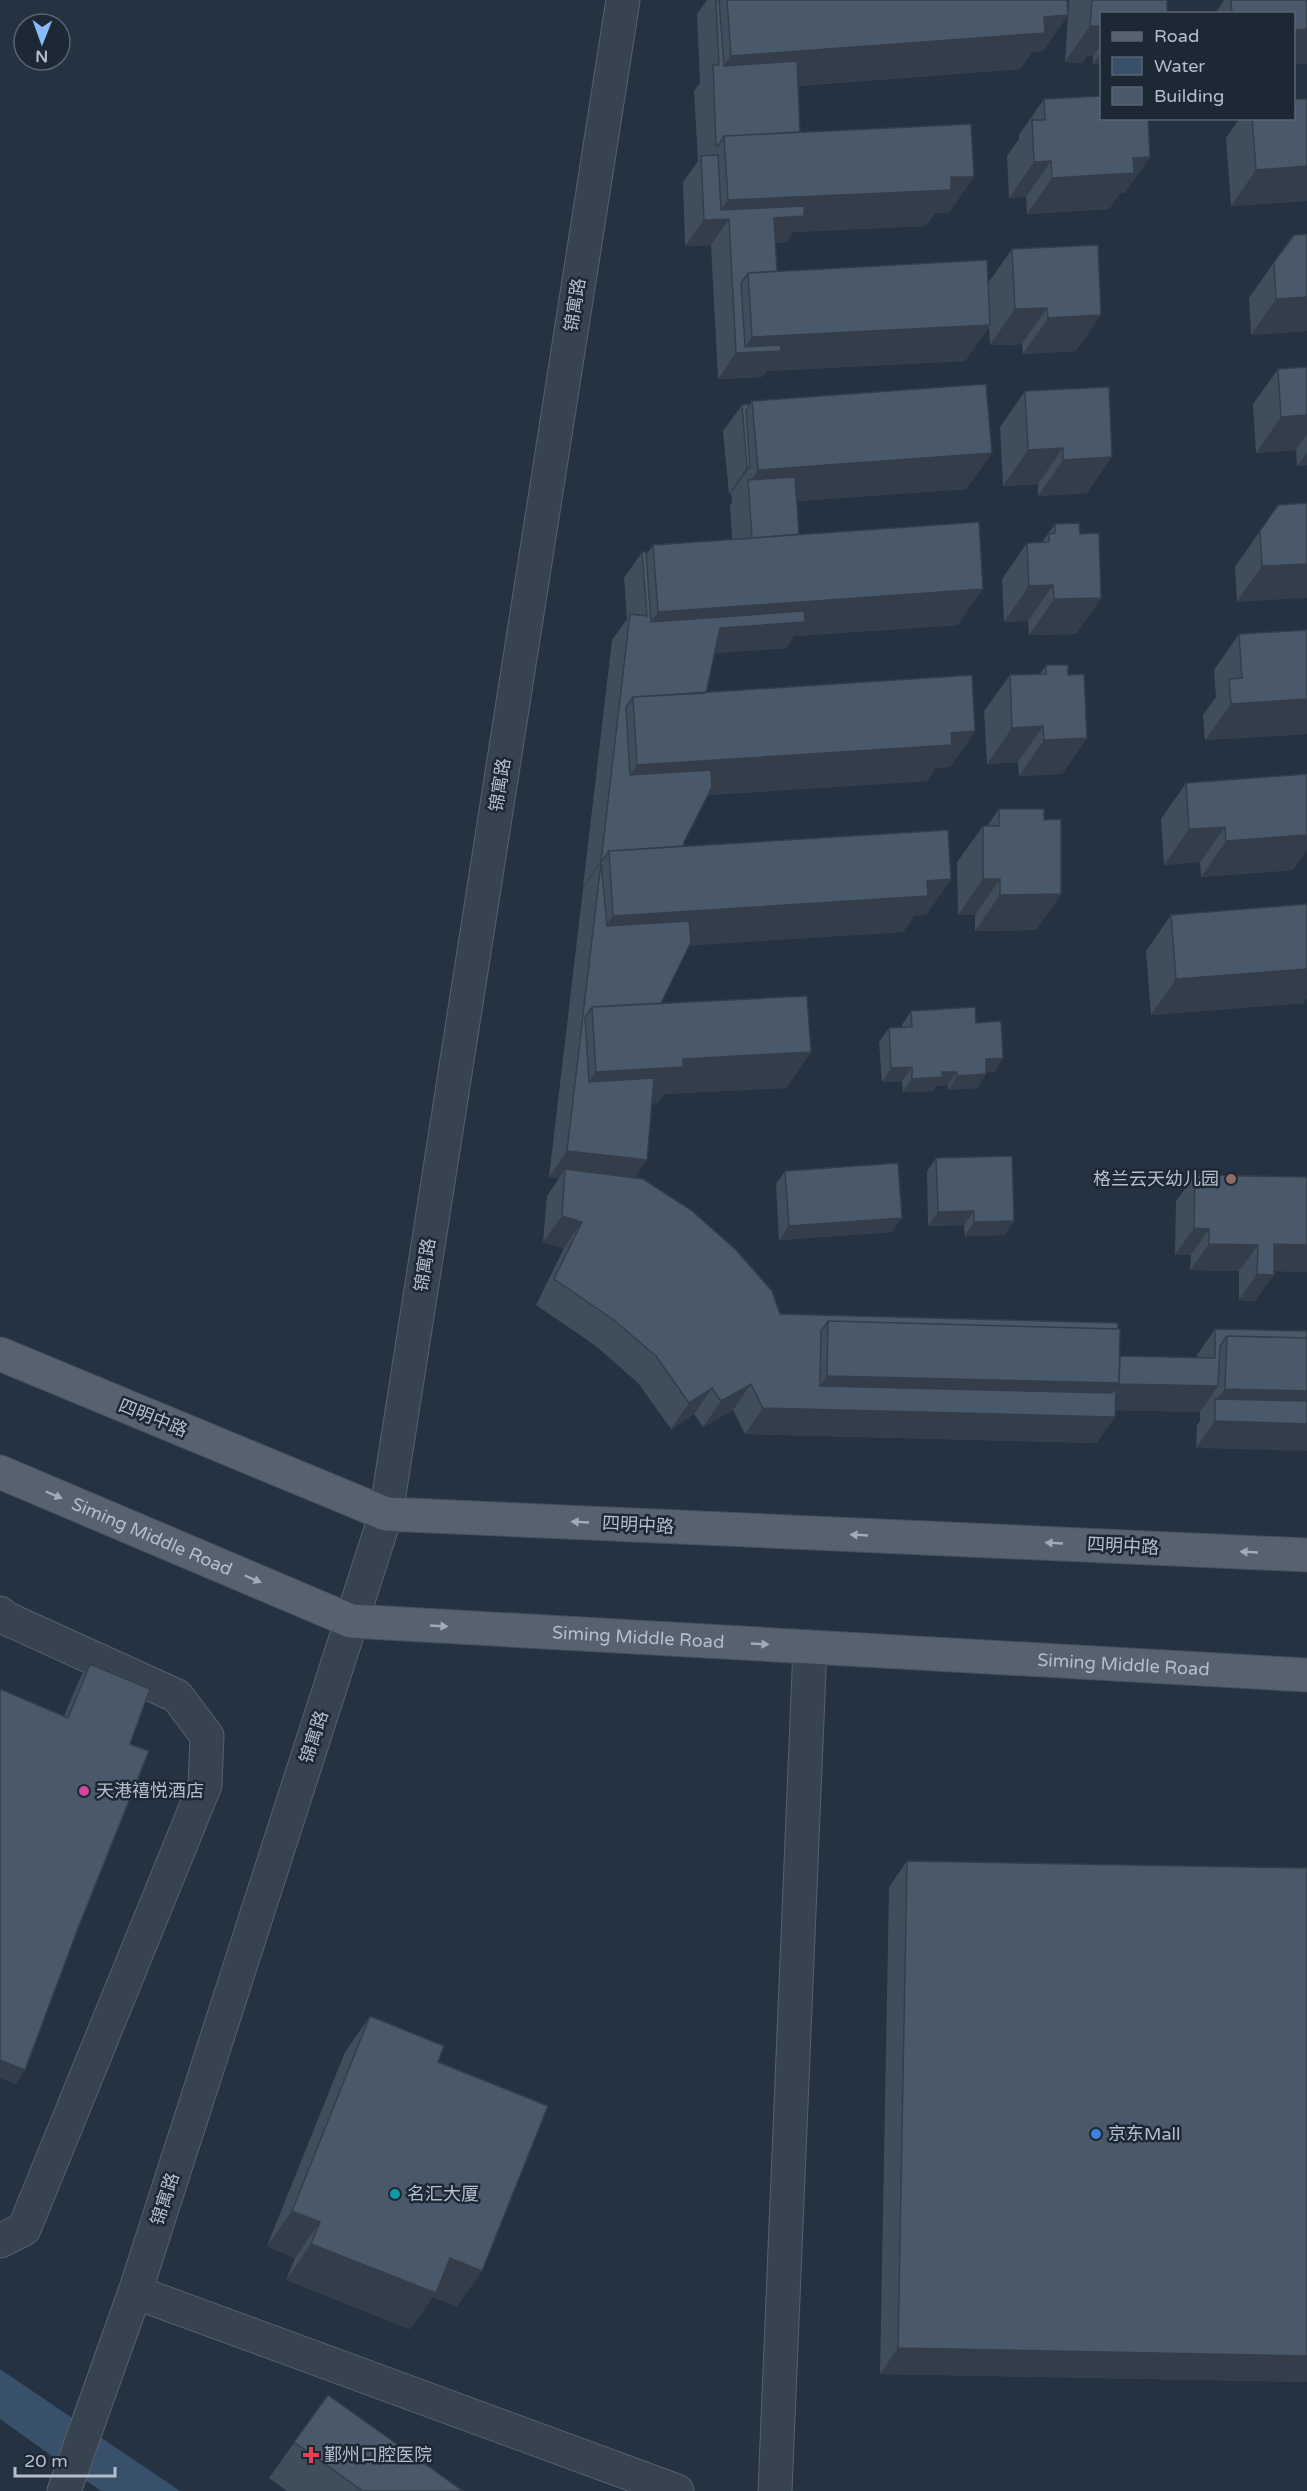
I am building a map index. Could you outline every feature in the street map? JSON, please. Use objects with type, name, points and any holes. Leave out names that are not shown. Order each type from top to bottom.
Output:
[{"type":"main road","name":"四明中路","points":[[0,1354],[386,1514],[1307,1555]]},
{"type":"main road","name":"Siming Middle Road","points":[[0,1472],[351,1621],[1307,1675]]},
{"type":"street","name":"锦寓路","points":[[64,2491],[135,2292],[386,1514],[623,0]]},
{"type":"street","points":[[0,1613],[3,1617],[177,1696],[207,1736],[205,1785],[24,2229],[0,2241]]},
{"type":"street","points":[[775,2491],[810,1647]]},
{"type":"street","points":[[135,2292],[677,2491]]},
{"type":"water","points":[[0,2369],[180,2491],[101,2491],[0,2419]]},
{"type":"building","points":[[716,0],[719,0],[724,66],[797,61],[800,132],[724,136],[716,146],[713,65],[719,65]]},
{"type":"building","points":[[727,0],[1067,0],[1068,15],[1044,17],[1045,33],[731,56]]},
{"type":"building","points":[[1092,0],[1167,0],[1167,12],[1100,12],[1100,26],[1090,26]]},
{"type":"building","points":[[1231,0],[1307,0],[1307,29],[1295,30],[1295,12],[1232,12]]},
{"type":"building","points":[[1100,96],[1100,120],[1148,120],[1150,157],[1133,158],[1134,173],[1052,178],[1051,161],[1034,162],[1032,120],[1045,120],[1044,99]]},
{"type":"building","points":[[1295,99],[1307,99],[1307,166],[1256,170],[1252,120],[1295,120]]},
{"type":"building","points":[[971,124],[974,177],[951,177],[951,190],[728,200],[724,136]]},
{"type":"building","points":[[718,155],[721,210],[804,206],[804,216],[774,218],[777,271],[748,273],[741,283],[745,347],[780,345],[781,351],[736,353],[729,219],[704,220],[701,156]]},
{"type":"building","points":[[1307,234],[1307,297],[1276,299],[1274,262],[1294,235]]},
{"type":"building","points":[[1098,245],[1101,315],[1048,318],[1047,308],[1015,309],[1012,249]]},
{"type":"building","points":[[987,260],[990,325],[752,337],[748,273]]},
{"type":"building","points":[[1307,367],[1307,415],[1281,417],[1278,369]]},
{"type":"building","points":[[986,384],[992,453],[758,470],[752,401]]},
{"type":"building","points":[[1109,387],[1112,457],[1063,460],[1063,448],[1028,450],[1025,391]]},
{"type":"building","points":[[750,404],[746,411],[750,467],[747,467],[742,405]]},
{"type":"building","points":[[795,477],[799,534],[752,538],[748,480]]},
{"type":"building","points":[[1307,503],[1307,564],[1262,566],[1260,531],[1278,505]]},
{"type":"building","points":[[979,522],[983,589],[658,612],[653,545]]},
{"type":"building","points":[[1079,523],[1080,534],[1099,533],[1101,598],[1054,599],[1053,585],[1029,586],[1027,543],[1049,542],[1049,534],[1055,533],[1055,524]]},
{"type":"building","points":[[642,552],[646,552],[651,622],[804,611],[805,622],[720,628],[706,693],[633,697],[626,707],[630,775],[711,770],[712,787],[684,846],[609,851],[601,861],[630,614],[647,616]]},
{"type":"building","points":[[1307,630],[1307,699],[1231,704],[1229,679],[1242,678],[1239,634]]},
{"type":"building","points":[[1046,665],[1068,665],[1068,675],[1084,674],[1087,738],[1044,740],[1043,726],[1012,728],[1010,675],[1046,674]]},
{"type":"building","points":[[972,675],[975,731],[951,733],[952,745],[637,765],[633,697]]},
{"type":"building","points":[[1307,774],[1307,835],[1226,841],[1225,827],[1189,829],[1186,783]]},
{"type":"building","points":[[999,809],[1044,809],[1044,820],[1061,819],[1061,894],[1000,895],[1000,879],[983,879],[983,826],[999,826]]},
{"type":"building","points":[[948,830],[951,879],[927,881],[928,896],[613,916],[609,851]]},
{"type":"building","points":[[601,863],[607,926],[689,921],[691,942],[661,1003],[592,1007],[585,1017],[589,1082],[654,1078],[647,1160],[567,1151]]},
{"type":"building","points":[[1307,904],[1307,969],[1176,979],[1171,915]]},
{"type":"building","points":[[807,996],[811,1052],[683,1059],[683,1067],[596,1072],[592,1007]]},
{"type":"building","points":[[975,1007],[976,1023],[1001,1021],[1003,1058],[986,1059],[986,1074],[957,1076],[957,1072],[942,1072],[943,1077],[912,1079],[912,1067],[891,1068],[889,1028],[912,1027],[911,1011]]},
{"type":"building","points":[[1012,1156],[1014,1221],[974,1222],[974,1211],[938,1212],[936,1158]]},
{"type":"building","points":[[898,1163],[902,1218],[789,1226],[785,1171]]},
{"type":"building","points":[[565,1169],[643,1179],[691,1210],[736,1250],[772,1291],[780,1314],[1118,1323],[1118,1329],[828,1321],[821,1331],[820,1386],[1112,1393],[1116,1387],[1115,1417],[763,1408],[751,1384],[721,1401],[712,1388],[689,1403],[656,1356],[614,1320],[554,1279],[582,1222],[562,1216]]},
{"type":"building","points":[[1195,1175],[1307,1177],[1307,1245],[1274,1244],[1274,1275],[1257,1274],[1258,1245],[1209,1244],[1209,1229],[1194,1228]]},
{"type":"building","points":[[828,1321],[1120,1329],[1119,1383],[827,1376]]},
{"type":"building","points":[[1215,1329],[1307,1331],[1307,1338],[1227,1336],[1220,1346],[1218,1386],[1119,1384],[1120,1356],[1215,1358]]},
{"type":"building","points":[[1227,1336],[1307,1338],[1307,1391],[1225,1389]]},
{"type":"building","points":[[1215,1399],[1307,1401],[1307,1424],[1215,1421]]},
{"type":"building","points":[[90,1664],[150,1689],[130,1744],[149,1751],[77,1931],[25,2070],[0,2060],[0,1689],[68,1718]]},
{"type":"building","name":"京东Mall","points":[[907,1861],[1307,1868],[1307,2356],[898,2348]]},
{"type":"building","name":"名汇大厦","points":[[370,2016],[444,2046],[438,2062],[548,2106],[482,2271],[450,2258],[436,2293],[311,2244],[320,2222],[292,2211]]},
{"type":"building","points":[[328,2395],[463,2491],[363,2491],[294,2442]]},
{"type":"place","name":"格兰云天幼儿园","points":[[1231,1179]]},
{"type":"place","name":"天港禧悦酒店","points":[[84,1791]]},
{"type":"place","name":"京东Mall","points":[[1096,2134]]},
{"type":"place","name":"名汇大厦","points":[[395,2194]]},
{"type":"place","name":"鄞州口腔医院","points":[[311,2455]]}]
